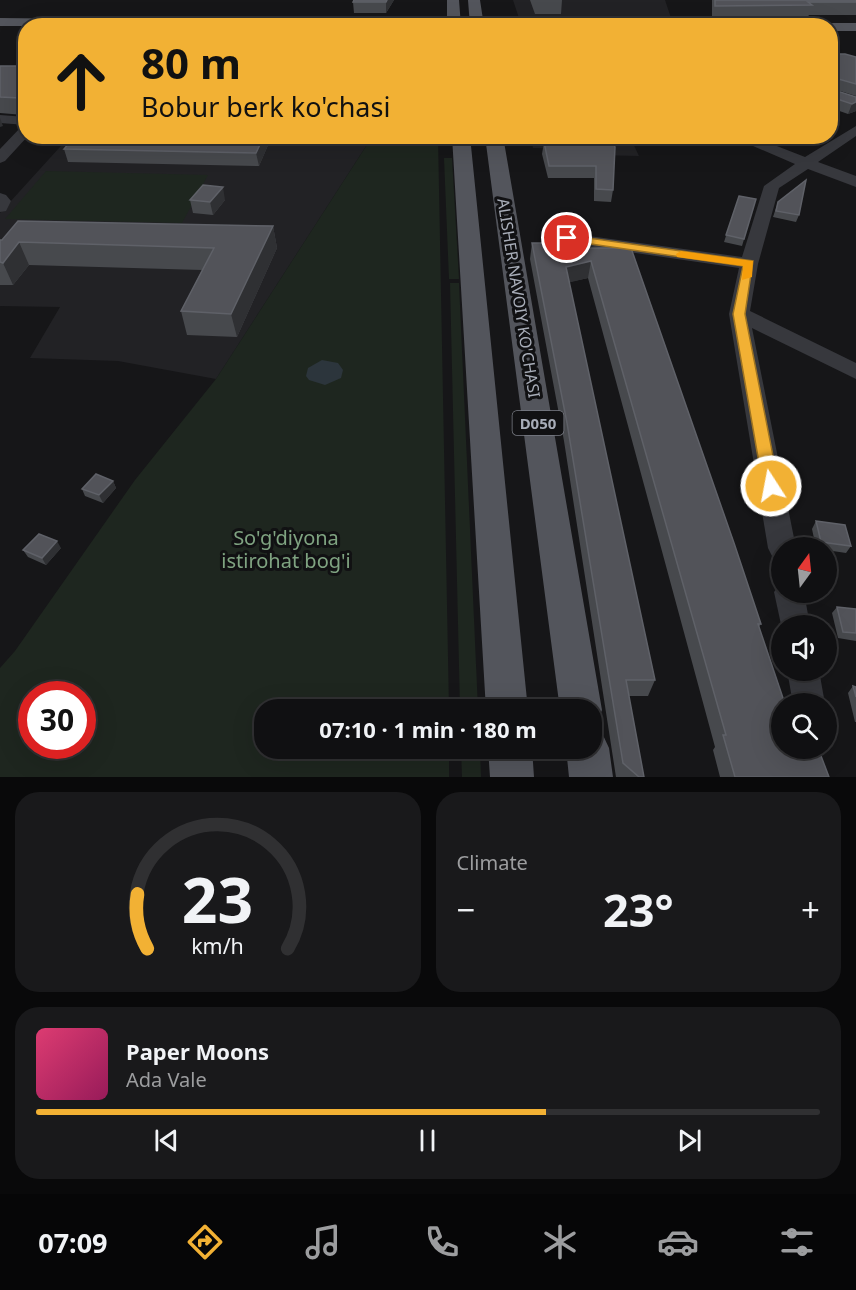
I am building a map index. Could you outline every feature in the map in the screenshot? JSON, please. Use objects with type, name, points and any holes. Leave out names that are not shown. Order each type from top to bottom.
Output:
[{"type":"main road","points":[[453,0],[454,18]]},
{"type":"main road","points":[[474,0],[476,18]]},
{"type":"main road","points":[[0,22],[18,22]]},
{"type":"main road","points":[[838,27],[856,27]]},
{"type":"main road","points":[[0,28],[18,29]]},
{"type":"main road","points":[[838,33],[856,33]]},
{"type":"main road","points":[[462,144],[506,699]]},
{"type":"main road","name":"ALISHER NAVOIY KO'CHASI","points":[[495,144],[579,699]]},
{"type":"main road","points":[[511,759],[512,777]]},
{"type":"main road","points":[[589,759],[591,777]]},
{"type":"street","points":[[0,118],[18,120]]},
{"type":"street","points":[[838,142],[856,130]]},
{"type":"street","points":[[0,158],[18,139]]},
{"type":"street","points":[[757,144],[856,182]]},
{"type":"street","points":[[780,537],[739,314],[749,264],[772,186],[835,144]]},
{"type":"street","points":[[0,198],[3,201],[0,207]]},
{"type":"street","points":[[567,238],[749,264]]},
{"type":"street","points":[[739,314],[856,372]]},
{"type":"shaded area","points":[[513,0],[665,0],[671,18],[519,18]]},
{"type":"shaded area","points":[[63,144],[367,144],[216,379],[118,361],[30,358],[60,307],[0,306],[0,213]]},
{"type":"shaded area","points":[[532,144],[633,144],[639,156],[589,155],[587,149],[533,148]]},
{"type":"shaded area","points":[[322,360],[338,363],[343,370],[341,378],[325,385],[309,380],[306,376],[308,368]]},
{"type":"green space","name":"So'g'diyona istirohat bog'i","points":[[367,144],[438,144],[449,699],[254,699],[254,759],[449,759],[449,777],[0,777],[0,668],[15,651],[135,480],[216,379]]},
{"type":"green space","points":[[444,158],[452,158],[459,279],[449,279]]},
{"type":"green space","points":[[46,171],[208,175],[182,223],[5,219]]},
{"type":"green space","points":[[450,283],[459,283],[478,699],[460,699]]},
{"type":"green space","points":[[461,759],[480,759],[481,777],[462,777]]},
{"type":"building","points":[[354,0],[387,0],[386,2],[353,2]]},
{"type":"building","points":[[715,0],[856,0],[856,2],[715,6]]},
{"type":"building","points":[[838,54],[856,57],[856,84],[838,79]]},
{"type":"building","points":[[0,66],[18,66],[18,98],[0,97]]},
{"type":"building","points":[[838,91],[856,97],[856,102],[852,104],[838,99]]},
{"type":"building","points":[[68,144],[260,144],[256,153],[64,149]]},
{"type":"building","points":[[544,144],[614,144],[615,147],[613,190],[596,189],[596,166],[549,166]]},
{"type":"building","points":[[806,180],[799,215],[776,211],[778,202]]},
{"type":"building","points":[[203,185],[223,187],[210,202],[190,200]]},
{"type":"building","points":[[739,196],[756,199],[744,239],[726,235]]},
{"type":"building","points":[[18,221],[273,226],[231,314],[181,311],[214,248],[19,242],[3,263],[0,262],[0,240]]},
{"type":"building","points":[[532,243],[558,243],[560,248],[631,248],[761,624],[758,624],[771,663],[771,681],[777,681],[781,693],[771,693],[771,759],[822,759],[829,777],[735,777],[723,735],[726,735],[591,261],[566,267],[655,680],[626,680],[644,777],[639,777],[623,763],[567,423]]},
{"type":"building","points":[[96,474],[113,481],[99,495],[82,489]]},
{"type":"building","points":[[816,521],[845,525],[851,546],[837,544],[837,537],[820,537]]},
{"type":"building","points":[[39,534],[57,541],[42,558],[23,550]]},
{"type":"building","points":[[837,607],[856,609],[856,633],[843,632]]},
{"type":"slow traffic","points":[[681,254],[749,264],[747,277]]},
{"type":"route","points":[[567,238],[749,264],[739,314],[771,486]]}]
